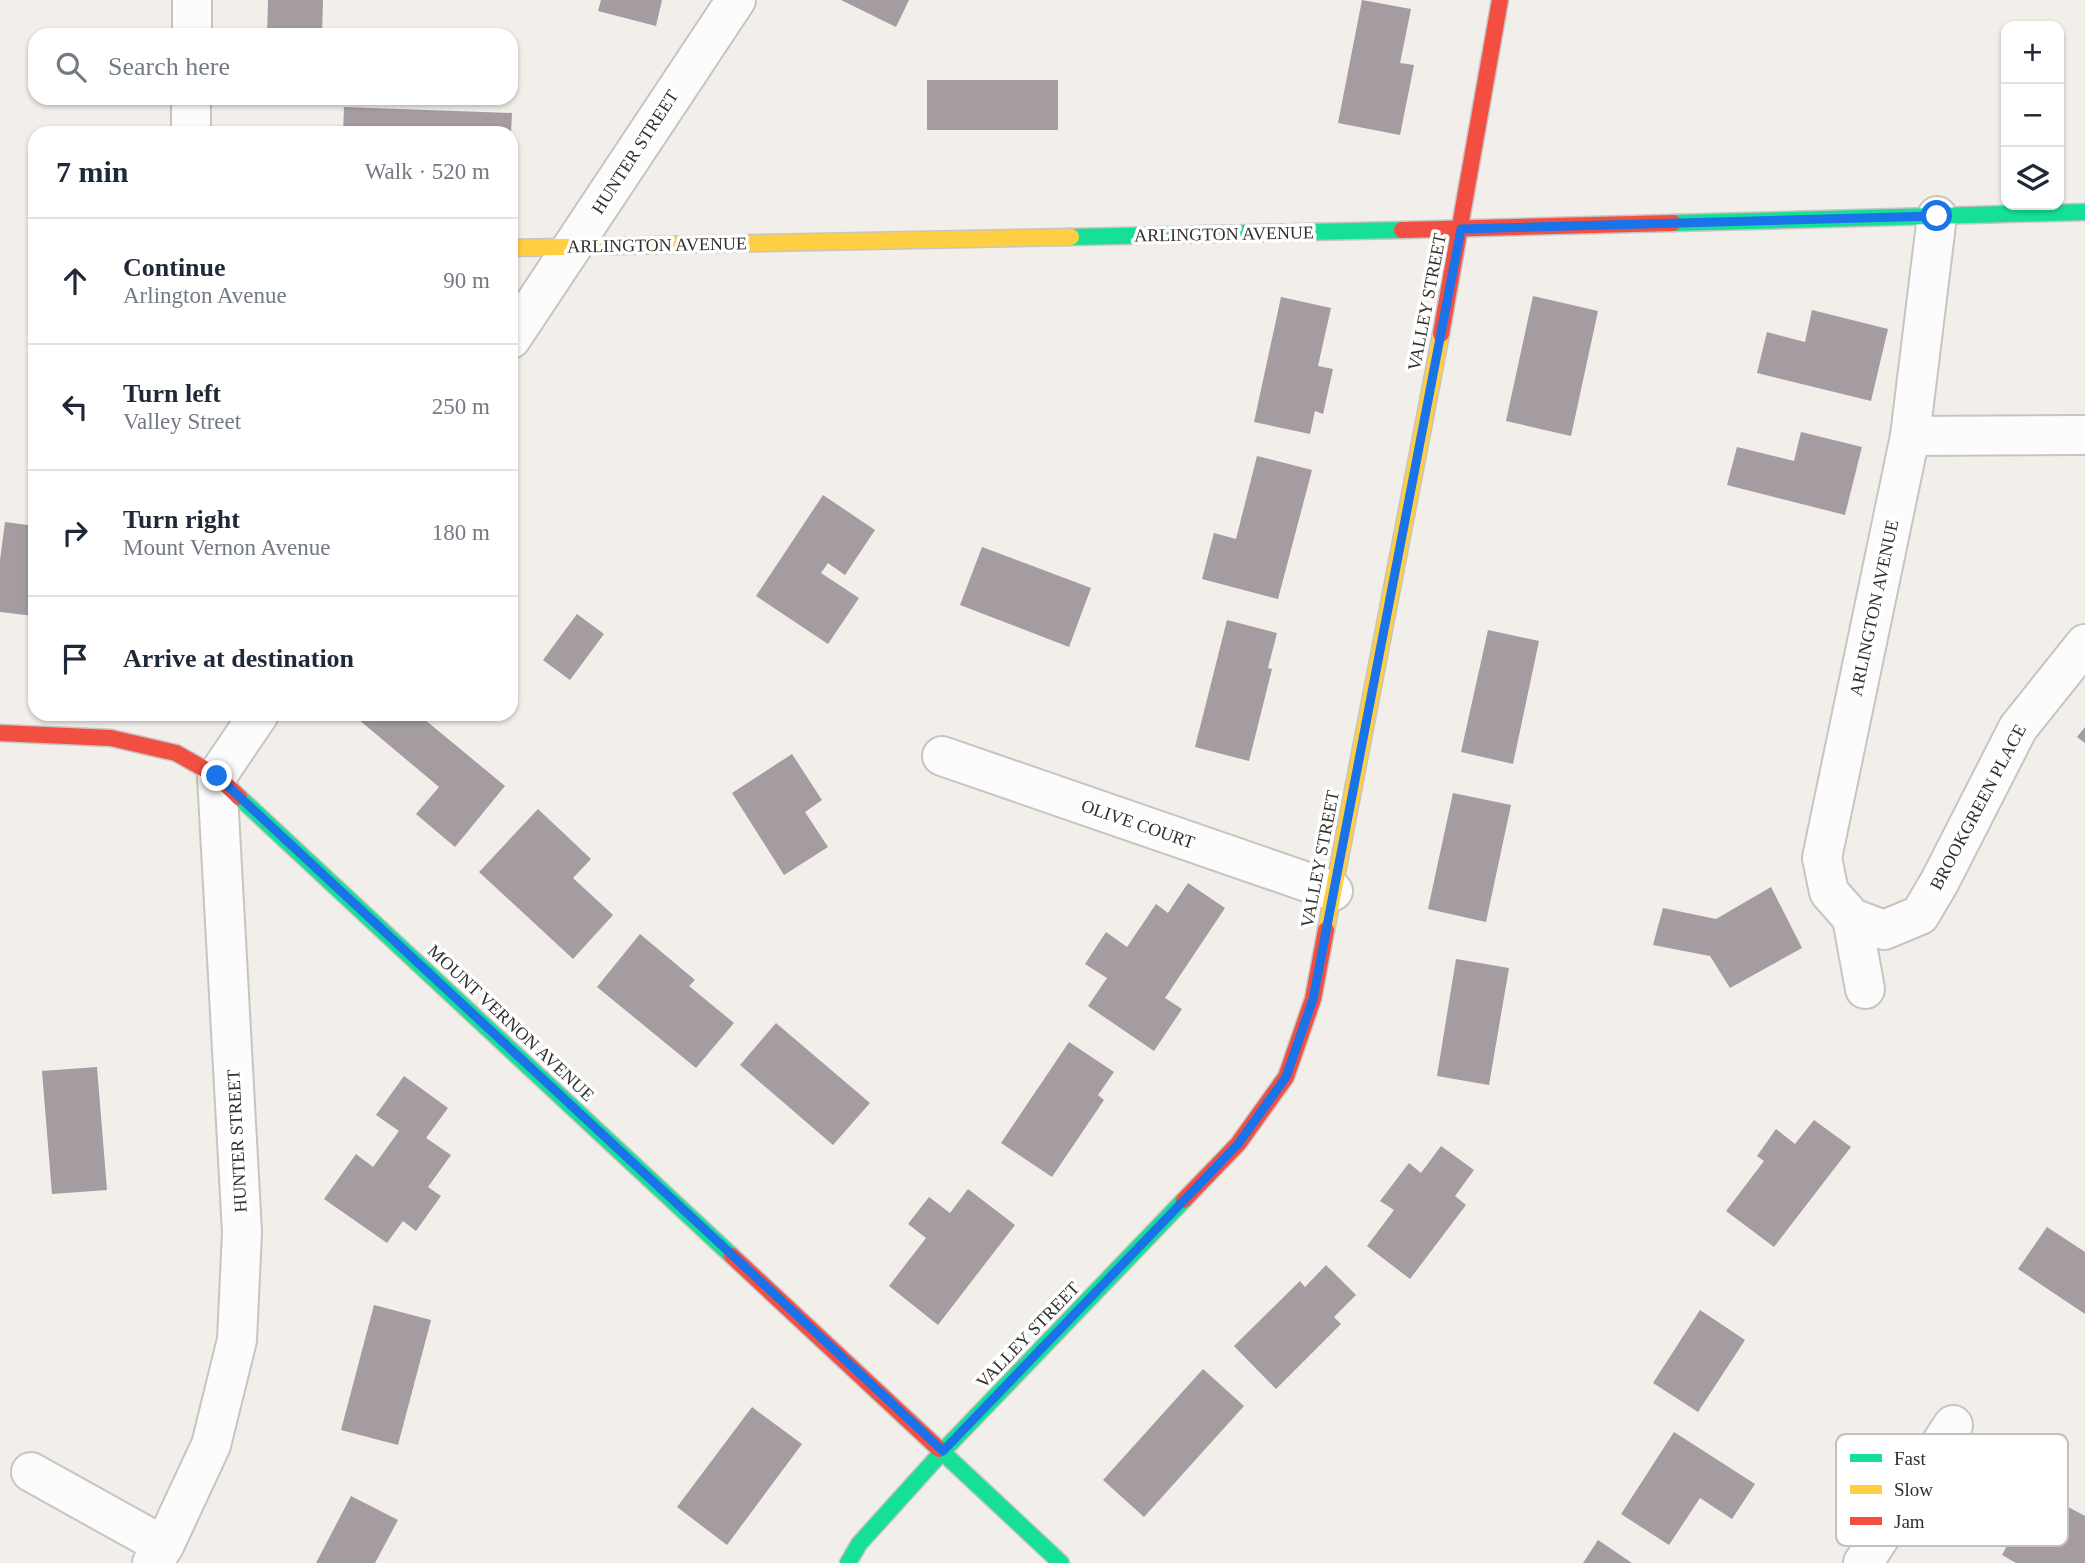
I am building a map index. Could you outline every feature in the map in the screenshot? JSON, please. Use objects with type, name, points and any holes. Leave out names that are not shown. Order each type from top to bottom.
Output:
[{"type":"street","points":[[192,0],[192,28]]},
{"type":"street","name":"HUNTER STREET","points":[[518,328],[736,0]]},
{"type":"street","name":"VALLEY STREET","points":[[848,1563],[859,1544],[943,1451],[1238,1144],[1286,1077],[1313,999],[1461,229],[1500,0]]},
{"type":"street","points":[[191,105],[191,126]]},
{"type":"street","name":"ARLINGTON AVENUE","points":[[518,248],[1461,229],[2085,212]]},
{"type":"street","name":"ARLINGTON AVENUE","points":[[1852,918],[1829,892],[1822,858],[1910,436],[1937,216]]},
{"type":"street","points":[[1910,436],[2085,435]]},
{"type":"street","name":"BROOKGREEN PLACE","points":[[1852,918],[1884,930],[1920,915],[2018,728],[2085,644]]},
{"type":"street","points":[[217,776],[254,721]]},
{"type":"street","name":"MOUNT VERNON AVENUE","points":[[0,733],[111,738],[176,753],[217,776],[1061,1563]]},
{"type":"street","name":"OLIVE COURT","points":[[942,756],[1333,891]]},
{"type":"street","name":"HUNTER STREET","points":[[158,1555],[211,1445],[237,1340],[242,1232],[217,776]]},
{"type":"street","points":[[1852,918],[1865,989]]},
{"type":"street","points":[[1947,1434],[1953,1425]]},
{"type":"street","points":[[31,1472],[158,1555]]},
{"type":"street","points":[[1863,1563],[1874,1546]]},
{"type":"building","points":[[268,0],[323,0],[322,28],[267,28]]},
{"type":"building","points":[[601,0],[662,0],[656,26],[598,11]]},
{"type":"building","points":[[841,0],[909,0],[896,27]]},
{"type":"building","points":[[1362,0],[1411,9],[1400,63],[1414,65],[1400,135],[1338,123]]},
{"type":"building","points":[[927,80],[1058,80],[1058,130],[927,130]]},
{"type":"building","points":[[344,107],[512,113],[511,126],[343,126]]},
{"type":"building","points":[[1533,296],[1598,311],[1571,436],[1506,421]]},
{"type":"building","points":[[1281,297],[1331,308],[1318,366],[1333,369],[1323,414],[1315,411],[1310,434],[1254,422]]},
{"type":"building","points":[[1812,310],[1888,329],[1871,401],[1757,373],[1767,332],[1805,342]]},
{"type":"building","points":[[1801,432],[1862,447],[1845,515],[1727,485],[1737,447],[1794,461]]},
{"type":"building","points":[[1257,456],[1312,470],[1278,599],[1202,579],[1214,533],[1236,539]]},
{"type":"building","points":[[823,495],[875,530],[845,575],[828,563],[821,573],[859,598],[828,644],[756,596]]},
{"type":"building","points":[[5,522],[28,525],[28,615],[0,612],[0,560]]},
{"type":"building","points":[[982,547],[1091,588],[1069,647],[960,605]]},
{"type":"building","points":[[577,614],[604,634],[570,680],[543,660]]},
{"type":"building","points":[[1227,620],[1277,633],[1268,668],[1272,669],[1249,761],[1195,747]]},
{"type":"building","points":[[1488,630],[1539,641],[1513,764],[1461,752]]},
{"type":"building","points":[[360,721],[426,721],[505,786],[455,847],[416,814],[439,787]]},
{"type":"building","points":[[2085,727],[2085,743],[2077,737]]},
{"type":"building","points":[[792,754],[822,800],[805,812],[828,847],[784,875],[732,793]]},
{"type":"building","points":[[1453,793],[1511,805],[1486,922],[1428,909]]},
{"type":"building","points":[[538,809],[591,859],[573,878],[613,915],[573,959],[479,872]]},
{"type":"building","points":[[1188,883],[1225,908],[1165,998],[1182,1009],[1154,1051],[1088,1006],[1107,978],[1085,964],[1106,932],[1127,947],[1156,904],[1168,913]]},
{"type":"building","points":[[1771,887],[1802,948],[1730,988],[1710,956],[1653,945],[1663,908],[1716,919]]},
{"type":"building","points":[[640,934],[695,980],[689,986],[734,1023],[696,1068],[597,987]]},
{"type":"building","points":[[1456,959],[1509,968],[1489,1085],[1437,1076]]},
{"type":"building","points":[[776,1023],[870,1103],[833,1145],[740,1065]]},
{"type":"building","points":[[1069,1042],[1114,1072],[1098,1095],[1104,1100],[1052,1177],[1001,1143]]},
{"type":"building","points":[[97,1067],[107,1190],[52,1194],[42,1071]]},
{"type":"building","points":[[404,1076],[448,1108],[426,1138],[451,1155],[428,1187],[441,1196],[416,1231],[403,1221],[387,1243],[324,1199],[356,1154],[373,1167],[399,1131],[376,1115]]},
{"type":"building","points":[[1814,1120],[1851,1147],[1774,1247],[1726,1211],[1764,1161],[1757,1156],[1776,1129],[1795,1144]]},
{"type":"building","points":[[1441,1146],[1474,1170],[1455,1196],[1466,1205],[1410,1279],[1367,1246],[1394,1210],[1380,1201],[1409,1163],[1421,1173]]},
{"type":"building","points":[[968,1189],[1015,1225],[938,1325],[889,1286],[926,1238],[908,1224],[929,1197],[950,1213]]},
{"type":"building","points":[[2047,1227],[2085,1252],[2085,1314],[2018,1269]]},
{"type":"building","points":[[1326,1265],[1356,1295],[1334,1317],[1341,1324],[1276,1389],[1234,1346],[1300,1281],[1305,1287]]},
{"type":"building","points":[[374,1305],[431,1320],[398,1445],[341,1430]]},
{"type":"building","points":[[1700,1310],[1745,1340],[1698,1412],[1653,1383]]},
{"type":"building","points":[[1203,1369],[1244,1406],[1144,1517],[1103,1480]]},
{"type":"building","points":[[752,1407],[802,1444],[727,1545],[677,1507]]},
{"type":"building","points":[[1674,1432],[1755,1484],[1732,1519],[1700,1498],[1669,1545],[1621,1514]]},
{"type":"building","points":[[351,1496],[398,1520],[375,1563],[316,1563]]},
{"type":"building","points":[[2068,1507],[2085,1516],[2085,1563],[2016,1563],[2002,1555],[2007,1546],[2068,1546]]},
{"type":"building","points":[[1598,1540],[1632,1563],[1583,1563]]},
{"type":"traffic: fast","points":[[1673,223],[2085,212]]},
{"type":"traffic: fast","points":[[1071,237],[1402,230]]},
{"type":"traffic: fast","points":[[239,797],[732,1256]]},
{"type":"traffic: fast","points":[[848,1563],[859,1544],[943,1451],[1184,1200]]},
{"type":"traffic: fast","points":[[939,1449],[1061,1563]]},
{"type":"traffic: slow","points":[[518,248],[1071,237]]},
{"type":"traffic: slow","points":[[1326,930],[1441,334]]},
{"type":"traffic: jam","points":[[1441,334],[1500,0]]},
{"type":"traffic: jam","points":[[1402,230],[1673,223]]},
{"type":"traffic: jam","points":[[0,733],[111,738],[176,753],[217,776],[239,797]]},
{"type":"traffic: jam","points":[[1184,1200],[1238,1144],[1286,1077],[1313,999],[1326,930]]},
{"type":"traffic: jam","points":[[732,1256],[939,1449]]},
{"type":"route","points":[[217,776],[943,1451],[1238,1144],[1286,1077],[1313,999],[1461,229],[1937,216]]}]
